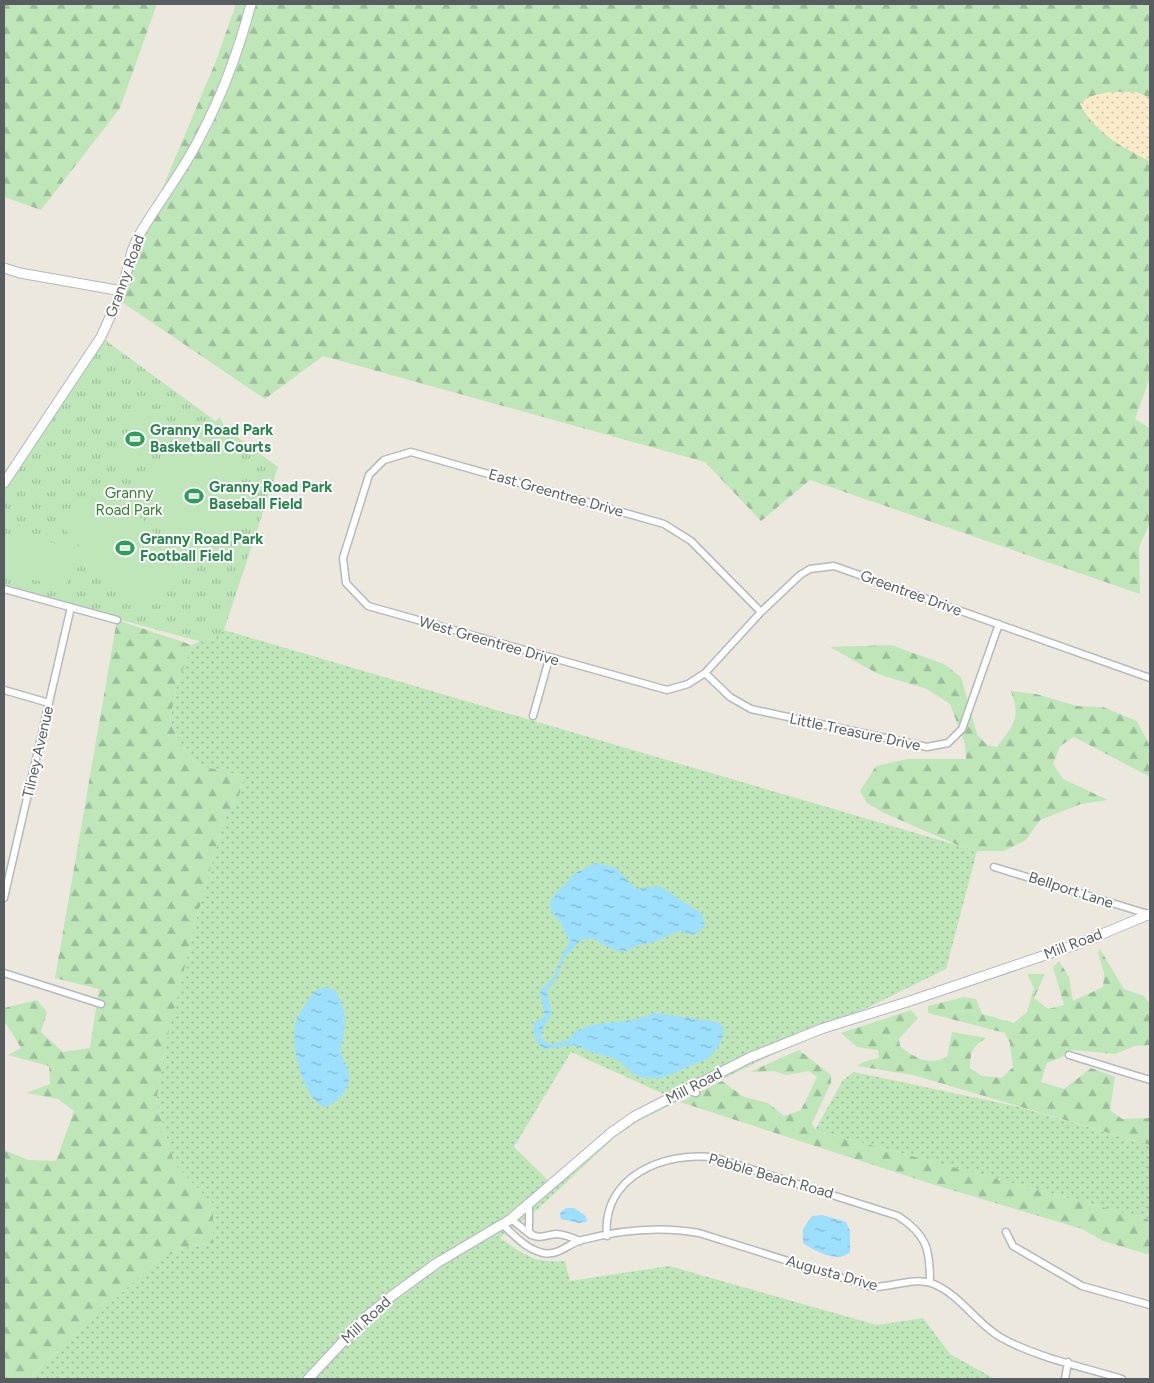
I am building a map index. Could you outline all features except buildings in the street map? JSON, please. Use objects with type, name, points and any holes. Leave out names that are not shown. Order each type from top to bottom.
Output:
[{"type":"main road","name":"Granny Road","points":[[4,483],[102,337],[122,290],[132,251],[138,237],[199,141],[222,94],[251,4]]},
{"type":"main road","points":[[4,268],[20,273],[122,290]]},
{"type":"main road","name":"Mill Road","points":[[308,1379],[366,1317],[392,1295],[437,1263],[503,1225],[529,1206],[612,1132],[635,1116],[749,1058],[821,1029],[1078,944],[1149,914]]},
{"type":"street","name":"East Greentree Drive","points":[[355,517],[366,482],[375,467],[392,456],[411,452],[664,524],[691,541],[761,612]]},
{"type":"street","name":"West Greentree Drive","points":[[355,517],[342,558],[342,568],[346,583],[362,601],[375,609],[667,690],[688,684],[704,673]]},
{"type":"street","name":"Greentree Drive","points":[[704,673],[761,612],[800,575],[810,569],[834,566],[1150,678]]},
{"type":"street","points":[[4,588],[117,620]]},
{"type":"street","name":"Tilney Avenue","points":[[4,898],[71,607]]},
{"type":"street","name":"Little Treasure Drive","points":[[704,673],[730,697],[751,709],[918,747],[933,746],[948,742],[962,729],[999,624]]},
{"type":"street","points":[[534,716],[550,659]]},
{"type":"street","points":[[4,690],[49,702]]},
{"type":"street","name":"Bellport Lane","points":[[994,867],[1149,914]]},
{"type":"street","points":[[4,973],[101,1004]]},
{"type":"street","points":[[1069,1055],[1150,1080]]},
{"type":"street","points":[[686,1090],[696,1093]]},
{"type":"street","name":"Pebble Beach Road","points":[[607,1236],[608,1210],[616,1196],[633,1177],[653,1164],[676,1157],[696,1155],[716,1158],[898,1216],[914,1227],[924,1240],[930,1256],[930,1282]]},
{"type":"street","points":[[529,1206],[529,1232],[532,1235]]},
{"type":"street","points":[[511,1219],[532,1235]]},
{"type":"street","name":"Augusta Drive","points":[[503,1225],[528,1248],[544,1253],[558,1253],[580,1241],[647,1229],[670,1228],[699,1233],[870,1287],[930,1282]]},
{"type":"street","points":[[1006,1232],[1013,1246],[1082,1286],[1150,1305]]},
{"type":"street","name":"Augusta Drive","points":[[532,1235],[540,1237],[558,1234],[580,1241]]},
{"type":"street","points":[[930,1282],[951,1294],[998,1336],[1018,1346],[1112,1378],[1122,1379]]},
{"type":"street","points":[[1065,1379],[1068,1362]]},
{"type":"green space","points":[[4,4],[157,4],[120,108],[41,210],[4,197]]},
{"type":"green space","points":[[236,4],[1150,4],[1150,98],[1136,92],[1108,136],[1123,147],[1150,161],[1150,377],[1135,419],[1150,428],[1150,523],[1139,547],[1140,594],[810,480],[761,521],[705,462],[323,356],[265,399],[116,298],[216,61]]},
{"type":"green space","name":"Granny Road Park","points":[[101,337],[278,467],[224,630],[206,643],[4,588],[4,480]]},
{"type":"green space","name":"Granny Road Park Basketball Courts","points":[[135,413],[166,419],[161,440],[152,439],[146,465],[115,459],[118,438],[128,438]]},
{"type":"green space","name":"Granny Road Park Baseball Field","points":[[220,417],[242,466],[242,506],[225,542],[197,567],[138,485]]},
{"type":"green space","name":"Granny Road Park Football Field","points":[[109,481],[189,572],[139,614],[60,524]]},
{"type":"green space","points":[[10,532],[78,549],[65,588],[4,572],[4,552]]},
{"type":"green space","points":[[117,620],[192,645],[176,688],[170,720],[180,743],[197,765],[244,776],[239,796],[225,818],[201,901],[166,1043],[156,1102],[175,1165],[213,1204],[213,1243],[182,1248],[153,1264],[28,1379],[4,1379],[4,1187],[6,1174],[4,1172],[4,1150],[28,1160],[56,1161],[74,1111],[58,1099],[26,1093],[50,1084],[49,1066],[8,1055],[21,1048],[7,1025],[4,1024],[4,1008],[37,1000],[47,1012],[41,1032],[63,1052],[90,1048],[99,989],[55,978]]},
{"type":"green space","points":[[224,630],[977,851],[946,969],[640,1120],[615,1137],[538,1209],[500,1238],[530,1257],[545,1261],[565,1261],[570,1281],[669,1266],[877,1325],[923,1318],[950,1354],[995,1379],[28,1379],[153,1264],[182,1248],[213,1243],[213,1204],[175,1165],[156,1102],[166,1043],[201,901],[225,818],[239,796],[244,776],[197,765],[180,743],[170,720],[176,688],[192,645]],"holes":[[[571,1052],[666,1095],[614,1128],[550,1182],[514,1147]]]},
{"type":"green space","points":[[891,645],[944,664],[961,677],[977,734],[987,745],[997,747],[1012,727],[1015,708],[1011,691],[1036,694],[1077,706],[1103,707],[1137,721],[1150,746],[1150,777],[1074,737],[1060,746],[1053,764],[1063,779],[1108,800],[1081,804],[1040,820],[1026,840],[1004,851],[977,851],[960,846],[884,813],[867,803],[860,791],[876,766],[907,759],[966,759],[965,744],[950,704],[927,689],[878,674],[830,647]]},
{"type":"green space","points":[[1100,949],[1124,989],[1144,996],[1150,1004],[1150,1045],[1135,1046],[1115,1054],[1071,1050],[1060,1058],[1047,1063],[1041,1082],[1064,1089],[1091,1068],[1115,1077],[1110,1110],[1122,1119],[1150,1118],[1150,1145],[913,1075],[857,1066],[863,1062],[879,1058],[878,1050],[857,1047],[841,1033],[911,1010],[918,1018],[899,1039],[900,1046],[905,1050],[916,1057],[934,1061],[947,1057],[952,1032],[987,1038],[973,1050],[970,1068],[982,1076],[1002,1078],[1013,1067],[1010,1043],[1005,1033],[928,1013],[928,1006],[964,997],[976,999],[982,1014],[1014,1023],[1027,1012],[1034,988],[1027,974],[1045,974],[1034,998],[1048,1009],[1064,1005],[1053,967],[1059,961],[1069,977],[1073,1001],[1103,987],[1104,973],[1098,953]]},
{"type":"green space","points":[[799,1050],[831,1075],[831,1083],[812,1123],[815,1130],[1150,1220],[1150,1255],[1103,1241],[1082,1229],[935,1185],[680,1102],[722,1081],[744,1097],[768,1103],[784,1116],[801,1110],[817,1077],[809,1071],[786,1075],[774,1071],[750,1072]]},
{"type":"green space","points":[[854,1072],[1019,1107],[1150,1145],[1150,1220],[815,1130],[843,1080]]},
{"type":"sand","points":[[1136,92],[1150,98],[1150,161],[1120,145],[1101,131],[1080,104],[1085,99],[1099,94]]},
{"type":"water","points":[[596,863],[616,868],[636,889],[659,886],[702,914],[705,927],[693,935],[679,931],[626,951],[617,951],[591,938],[581,940],[564,958],[556,979],[547,991],[551,1012],[542,1030],[541,1038],[550,1045],[568,1040],[577,1031],[591,1025],[633,1020],[654,1013],[718,1022],[723,1027],[723,1036],[719,1046],[709,1058],[662,1078],[644,1078],[634,1074],[616,1059],[574,1045],[544,1049],[537,1041],[534,1034],[534,1023],[545,1016],[540,991],[553,978],[563,953],[570,942],[561,924],[551,911],[552,898],[575,873]]},
{"type":"water","points":[[325,987],[336,991],[344,1013],[345,1027],[340,1049],[349,1077],[343,1094],[334,1102],[324,1107],[310,1094],[300,1071],[294,1035],[299,1015],[311,996],[315,991]]},
{"type":"water","points":[[566,1208],[574,1208],[586,1216],[587,1222],[579,1223],[561,1219],[560,1213]]},
{"type":"water","points":[[822,1215],[846,1222],[850,1231],[850,1252],[839,1257],[833,1257],[803,1243],[803,1229],[812,1216]]},
{"type":"place","name":"Granny Road Park Basketball Courts","points":[[135,439]]},
{"type":"place","name":"Granny Road Park Baseball Field","points":[[194,496]]},
{"type":"place","name":"Granny Road Park Football Field","points":[[125,548]]}]
